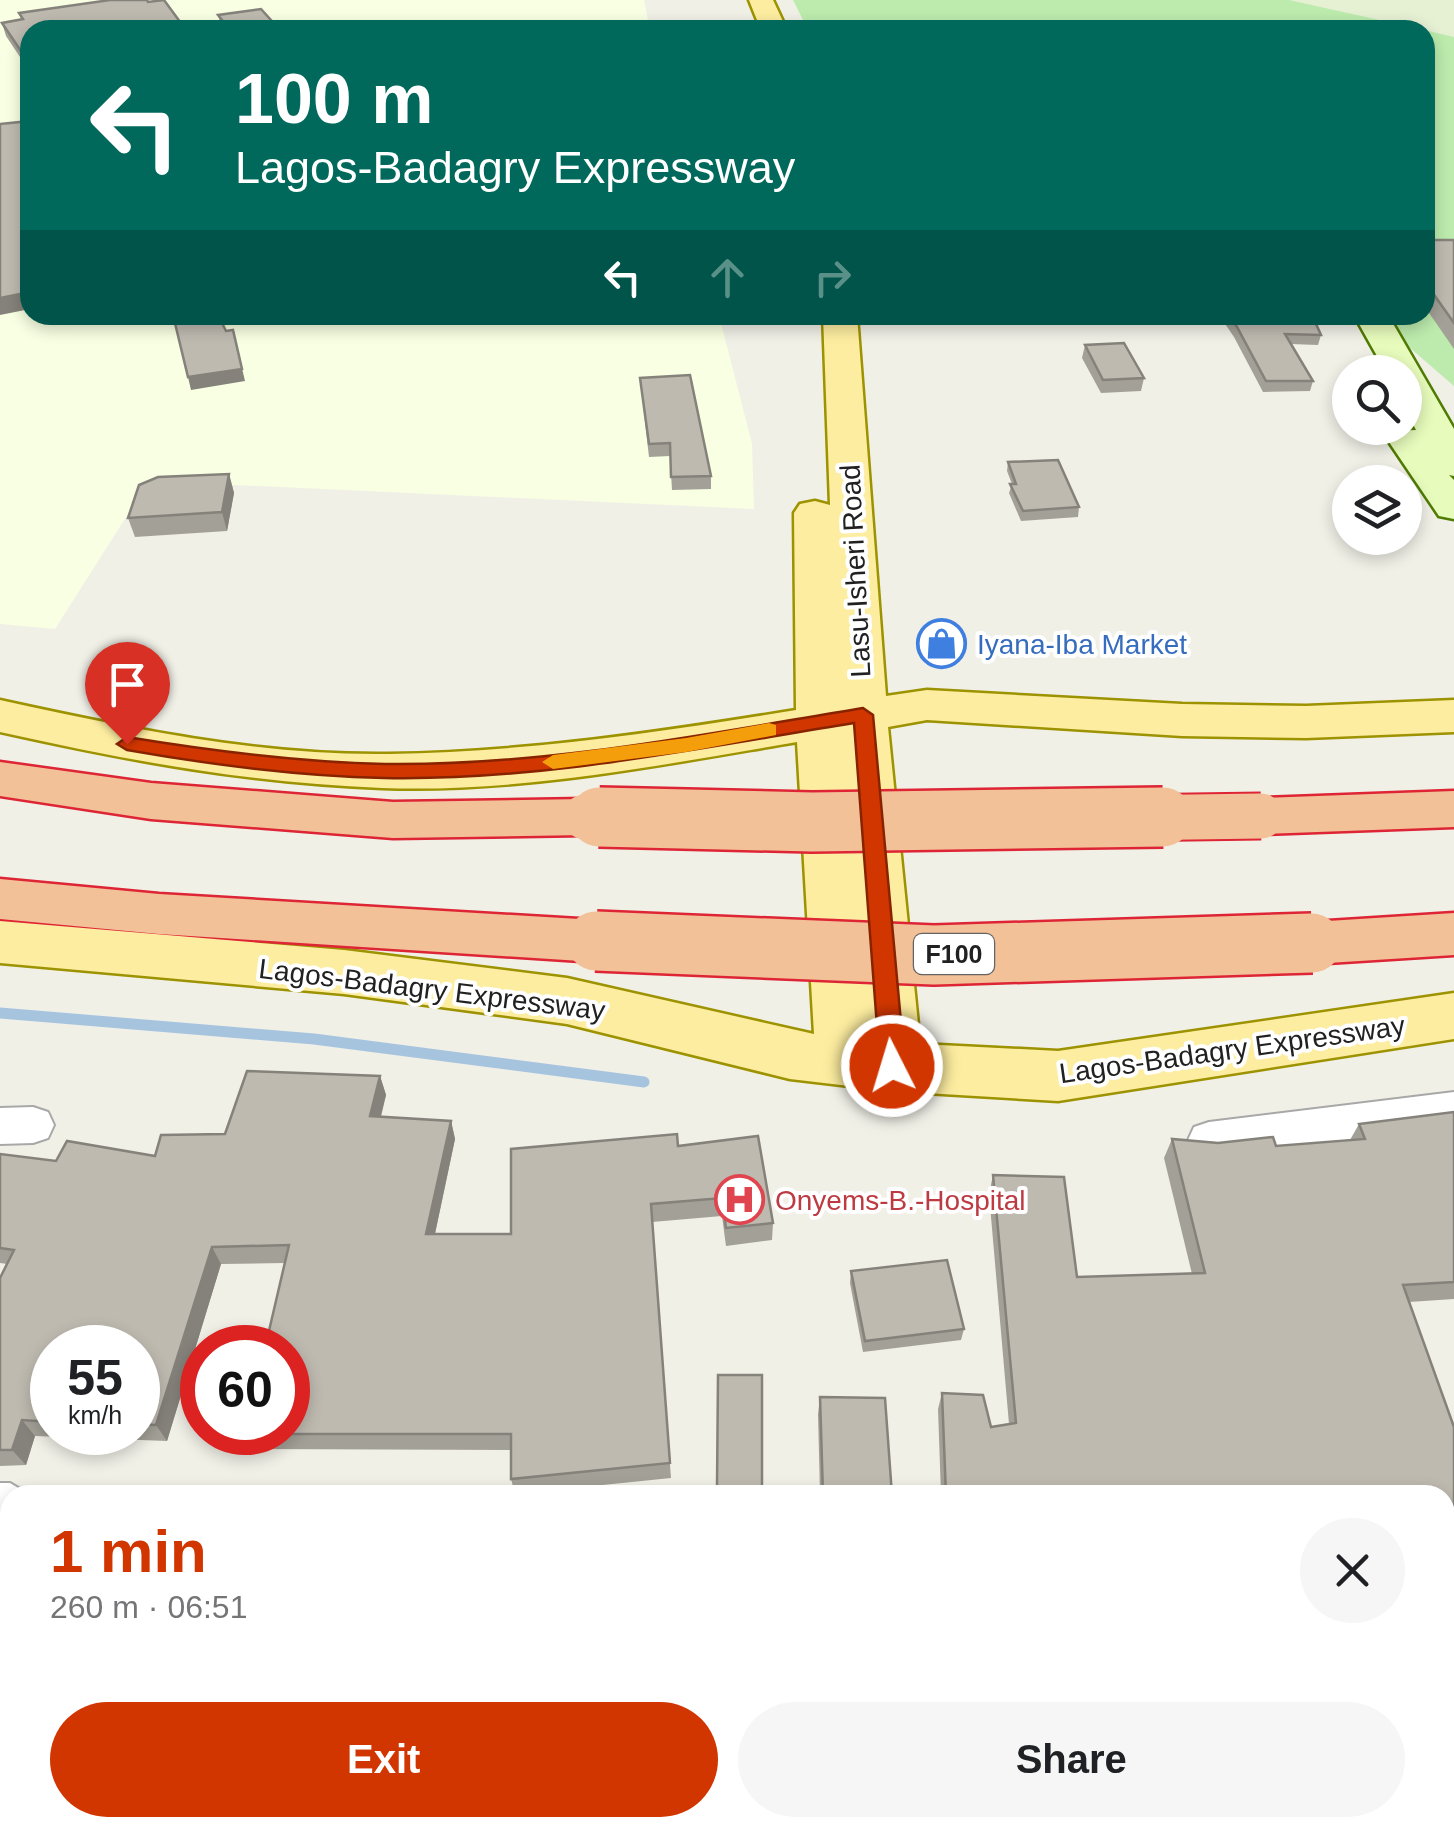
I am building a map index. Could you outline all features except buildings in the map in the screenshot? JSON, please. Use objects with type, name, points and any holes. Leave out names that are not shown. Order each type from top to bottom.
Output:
[{"type":"highway","points":[[0,779],[151,801],[393,820],[586,817],[831,822],[1454,809]]},
{"type":"highway","name":"Lagos-Badagry Expressway","points":[[0,899],[159,914],[596,941],[934,955],[1312,943],[1454,934]]},
{"type":"main road","name":"Lasu-Isheri Road","points":[[806,325],[869,1064]]},
{"type":"main road","name":"Lasu-Isheri Road","points":[[840,325],[842,719]]},
{"type":"main road","points":[[1342,325],[1358,355]]},
{"type":"main road","points":[[1377,325],[1393,355]]},
{"type":"main road","points":[[1422,406],[1454,464]]},
{"type":"main road","points":[[1410,445],[1454,507]]},
{"type":"main road","points":[[0,716],[127,744],[231,761],[386,771],[528,764],[686,745],[951,704],[1182,720],[1306,722],[1454,716]]},
{"type":"main road","name":"Lagos-Badagry Expressway","points":[[0,942],[344,972],[566,1001],[790,1056],[1058,1076],[1454,1016]]},
{"type":"street","points":[[1209,1140],[1454,1109]]},
{"type":"shaded area","points":[[0,0],[644,0],[648,20],[20,20],[20,325],[722,325],[752,444],[754,509],[149,481],[55,629],[0,624]]},
{"type":"shaded area","points":[[1289,0],[1454,0],[1454,37],[1435,32],[1435,20],[1380,20]]},
{"type":"green space","points":[[793,0],[1289,0],[1380,20],[803,20]]},
{"type":"green space","points":[[1435,32],[1454,37],[1454,386],[1384,325],[1435,325]]},
{"type":"waterway","points":[[0,1013],[314,1039],[644,1082]]},
{"type":"slow traffic","points":[[553,762],[769,730]]},
{"type":"place","name":"Iyana-Iba Market","points":[[942,644]]},
{"type":"place","name":"Onyems-B.-Hospital","points":[[740,1200]]},
{"type":"route","points":[[127,744],[231,761],[386,771],[528,764],[619,754],[863,715],[892,1066]]}]
